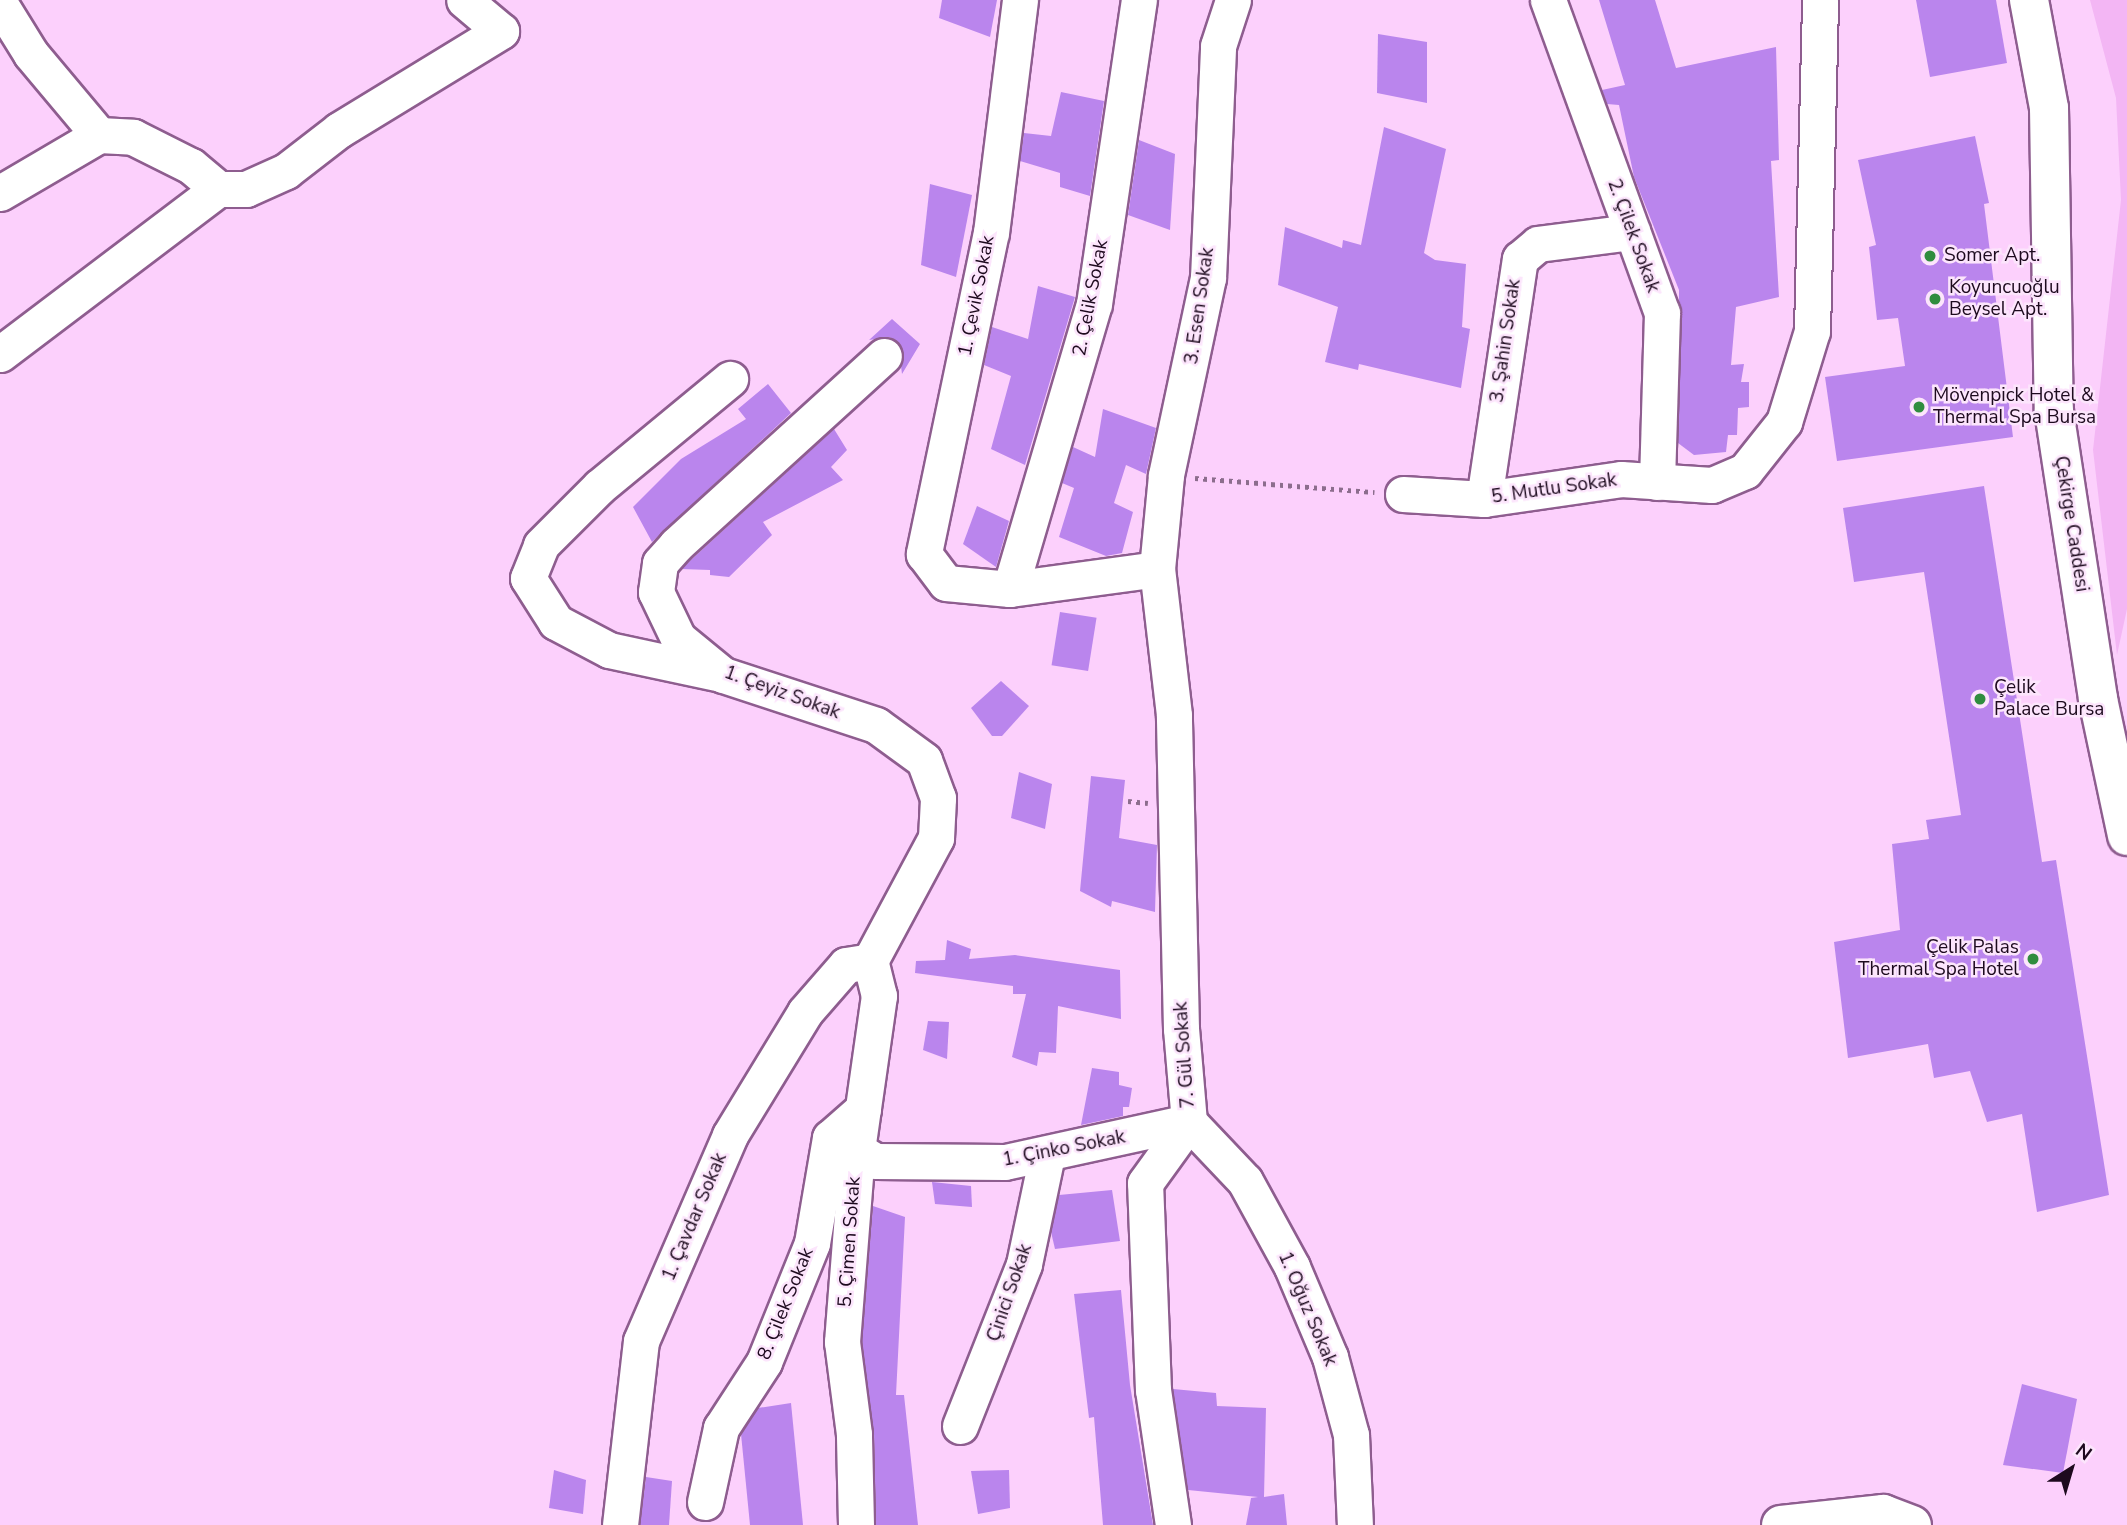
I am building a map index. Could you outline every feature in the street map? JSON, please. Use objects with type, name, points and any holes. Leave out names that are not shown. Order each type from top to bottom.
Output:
[{"type":"main road","name":"Çekirge Caddesi","points":[[2029,0],[2049,107],[2054,411],[2098,699],[2127,836]]},
{"type":"main road","points":[[1781,1525],[1883,1514],[1912,1525]]},
{"type":"street","points":[[0,194],[99,135],[132,137],[157,148],[218,189],[246,189],[286,171],[339,130],[501,31],[464,0]]},
{"type":"street","name":"1. Çevik Sokak","points":[[1010,589],[946,583],[924,554],[991,232],[1020,0]]},
{"type":"street","name":"2. Çelik Sokak","points":[[1010,589],[1094,304],[1139,0]]},
{"type":"street","name":"3. Esen Sokak","points":[[1157,569],[1166,475],[1208,278],[1218,46],[1233,0]]},
{"type":"street","name":"2. Çilek Sokak","points":[[1548,0],[1662,313],[1657,481]]},
{"type":"street","name":"5. Mutlu Sokak","points":[[1403,494],[1484,499],[1621,480],[1712,485],[1745,471],[1784,422],[1812,331],[1820,0]]},
{"type":"street","points":[[0,4],[30,54],[99,135]]},
{"type":"street","points":[[0,354],[218,189]]},
{"type":"street","name":"3. Şahin Sokak","points":[[1484,499],[1520,259],[1538,244],[1632,232]]},
{"type":"street","name":"1. Çeyiz Sokak","points":[[870,961],[936,838],[938,798],[925,760],[876,726],[723,675],[678,638],[656,592],[660,564],[884,356]]},
{"type":"street","points":[[723,675],[609,650],[556,622],[528,578],[541,545],[599,487],[730,379]]},
{"type":"street","points":[[1010,589],[1157,569]]},
{"type":"street","name":"7. Gül Sokak","points":[[1157,569],[1174,716],[1181,1029],[1189,1122],[1145,1183],[1153,1390],[1173,1525]]},
{"type":"street","name":"5. Çimen Sokak","points":[[856,1525],[854,1434],[842,1342],[857,1150],[879,996],[870,961]]},
{"type":"street","name":"1. Çavdar Sokak","points":[[620,1525],[641,1341],[730,1135],[805,1012],[846,965],[870,961]]},
{"type":"street","name":"8. Çilek Sokak","points":[[705,1502],[721,1428],[764,1362],[812,1243],[830,1138],[863,1109]]},
{"type":"street","name":"1. Çinko Sokak","points":[[857,1150],[875,1161],[934,1164],[1047,1155],[1189,1122]]},
{"type":"street","name":"1. Oğuz Sokak","points":[[1189,1122],[1245,1181],[1292,1267],[1331,1357],[1351,1435],[1355,1525]]},
{"type":"street","name":"Çinici Sokak","points":[[960,1426],[1024,1264],[1047,1155]]},
{"type":"path","points":[[1166,475],[1403,494]]},
{"type":"shaded area","points":[[2090,0],[2127,0],[2127,609],[2117,655],[2093,450],[2121,200],[2116,98]]},
{"type":"building","points":[[942,0],[997,0],[990,37],[939,18]]},
{"type":"building","points":[[1599,0],[1655,0],[1676,68],[1776,47],[1779,160],[1771,161],[1779,297],[1736,307],[1731,365],[1744,364],[1741,382],[1749,382],[1749,407],[1738,408],[1737,435],[1728,435],[1726,452],[1694,455],[1678,443],[1679,290],[1634,177],[1619,105],[1607,104],[1602,90],[1625,85]]},
{"type":"building","points":[[1916,0],[1996,0],[2007,63],[1930,77]]},
{"type":"building","points":[[1378,34],[1427,42],[1427,103],[1377,93]]},
{"type":"building","points":[[1061,92],[1104,101],[1090,196],[1060,187],[1060,173],[1020,161],[1024,133],[1051,136]]},
{"type":"building","points":[[1384,127],[1446,149],[1424,253],[1435,260],[1466,264],[1462,327],[1470,329],[1461,388],[1359,364],[1358,370],[1325,362],[1338,307],[1278,285],[1285,227],[1342,248],[1343,240],[1361,245]]},
{"type":"building","points":[[1975,136],[1989,203],[1984,204],[2013,437],[1837,461],[1825,377],[1905,366],[1898,318],[1877,320],[1869,247],[1876,245],[1858,160]]},
{"type":"building","points":[[1139,140],[1175,154],[1170,230],[1128,215]]},
{"type":"building","points":[[930,184],[972,195],[956,277],[921,265]]},
{"type":"building","points":[[1038,286],[1075,297],[1025,465],[991,449],[1011,376],[984,365],[992,327],[1028,339]]},
{"type":"building","points":[[892,319],[920,344],[902,374],[898,342],[889,337],[869,340]]},
{"type":"building","points":[[768,384],[791,413],[652,542],[633,507],[681,459],[746,419],[738,409]]},
{"type":"building","points":[[1103,409],[1156,428],[1146,474],[1126,465],[1114,503],[1133,512],[1122,553],[1106,556],[1059,537],[1074,488],[1062,483],[1073,447],[1095,457]]},
{"type":"building","points":[[834,429],[847,450],[831,467],[843,480],[763,522],[772,535],[729,577],[710,575],[710,570],[681,569]]},
{"type":"building","points":[[1984,486],[2042,862],[2056,860],[2109,1195],[2037,1212],[2022,1114],[1987,1122],[1970,1071],[1934,1078],[1928,1044],[1848,1058],[1834,942],[1900,930],[1892,844],[1929,839],[1926,820],[1961,815],[1924,572],[1854,582],[1843,508]]},
{"type":"building","points":[[977,506],[1009,521],[996,567],[963,544]]},
{"type":"building","points":[[1060,612],[1097,618],[1088,671],[1052,665]]},
{"type":"building","points":[[1001,681],[1029,706],[1002,736],[992,736],[971,708]]},
{"type":"building","points":[[1019,772],[1052,784],[1045,829],[1011,818]]},
{"type":"building","points":[[1091,776],[1125,780],[1119,838],[1157,845],[1155,912],[1112,901],[1111,907],[1080,891]]},
{"type":"building","points":[[947,940],[971,949],[969,959],[1015,955],[1120,970],[1121,1019],[1058,1006],[1056,1053],[1039,1052],[1037,1066],[1012,1057],[1026,994],[1013,994],[1013,986],[915,973],[916,961],[945,960]]},
{"type":"building","points":[[928,1021],[949,1022],[947,1059],[923,1050]]},
{"type":"building","points":[[1092,1068],[1119,1072],[1119,1085],[1132,1088],[1129,1107],[1123,1107],[1123,1116],[1081,1125]]},
{"type":"building","points":[[932,1182],[971,1186],[972,1207],[935,1204]]},
{"type":"building","points":[[1112,1190],[1120,1241],[1055,1249],[1051,1232],[1059,1195]]},
{"type":"building","points":[[873,1206],[905,1217],[896,1395],[904,1395],[918,1525],[876,1525],[874,1434],[862,1341]]},
{"type":"building","points":[[1121,1290],[1130,1385],[1153,1525],[1103,1525],[1094,1417],[1089,1418],[1074,1294]]},
{"type":"building","points":[[2022,1384],[2077,1399],[2063,1473],[2003,1465]]},
{"type":"building","points":[[1173,1389],[1216,1393],[1217,1406],[1266,1408],[1264,1497],[1284,1494],[1287,1525],[1246,1525],[1251,1498],[1258,1497],[1188,1490]]},
{"type":"building","points":[[791,1403],[803,1525],[750,1525],[741,1434],[758,1408]]},
{"type":"building","points":[[554,1470],[586,1480],[583,1514],[549,1508]]},
{"type":"building","points":[[1009,1470],[1010,1508],[978,1514],[971,1471]]},
{"type":"building","points":[[646,1477],[672,1481],[669,1525],[640,1525]]},
{"type":"place","name":"Somer Apt.","points":[[1930,256]]},
{"type":"place","name":"Koyuncuoğlu Beysel Apt.","points":[[1935,299]]},
{"type":"place","name":"Mövenpick Hotel & Thermal Spa Bursa","points":[[1919,407]]},
{"type":"place","name":"Çelik Palace Bursa","points":[[1980,699]]},
{"type":"place","name":"Çelik Palas Thermal Spa Hotel","points":[[2033,959]]}]
